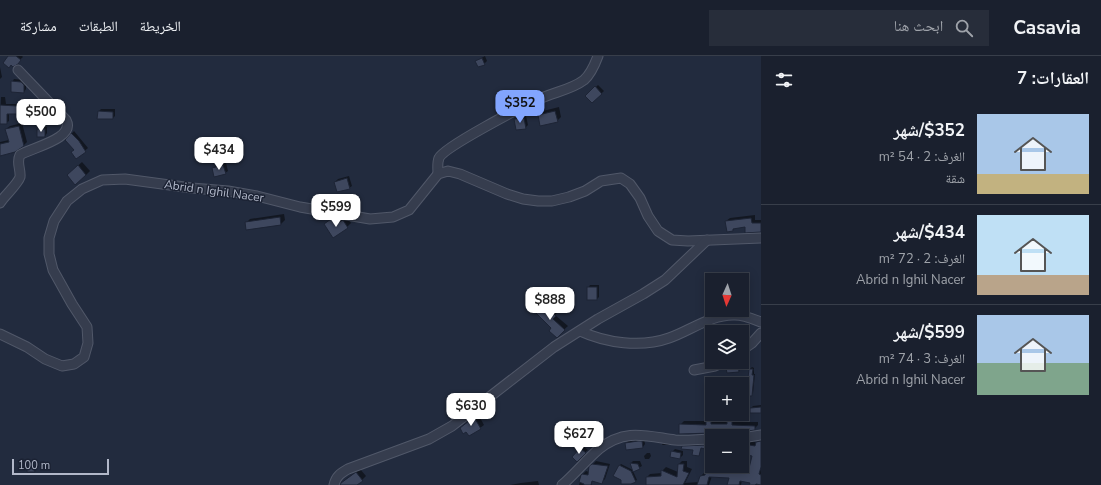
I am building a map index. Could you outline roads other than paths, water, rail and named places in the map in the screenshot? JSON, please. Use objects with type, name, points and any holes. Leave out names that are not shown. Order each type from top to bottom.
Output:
[{"type":"street","points":[[598,56],[589,74],[585,79],[576,85],[540,99],[458,142],[443,153],[438,159],[438,174],[448,171],[460,174],[507,194],[523,199],[538,200],[552,200],[569,197],[585,191],[601,181],[621,178],[630,184],[640,198],[648,216],[658,231],[672,240],[688,241],[761,238]]},
{"type":"street","points":[[0,203],[20,179],[18,163],[20,154],[53,142],[64,133],[68,123],[18,70]]},
{"type":"street","name":"Abrid n Ighil Nacer","points":[[0,334],[27,347],[45,359],[62,366],[74,364],[84,356],[88,343],[87,327],[53,270],[49,254],[49,238],[54,221],[68,201],[82,189],[102,180],[125,179],[228,191],[327,213],[370,219],[393,217],[409,210],[438,174]]},
{"type":"street","points":[[334,485],[339,474],[348,469],[429,439],[452,426],[554,346],[665,280],[707,240]]},
{"type":"street","points":[[580,331],[590,335],[620,342],[648,342],[668,338],[719,317],[734,315],[749,317],[761,322]]},
{"type":"street","points":[[749,345],[761,333]]},
{"type":"street","points":[[694,370],[705,368]]},
{"type":"street","points":[[562,485],[599,449],[613,440],[625,436],[642,434],[677,440],[705,439]]},
{"type":"street","points":[[749,437],[761,435]]}]
